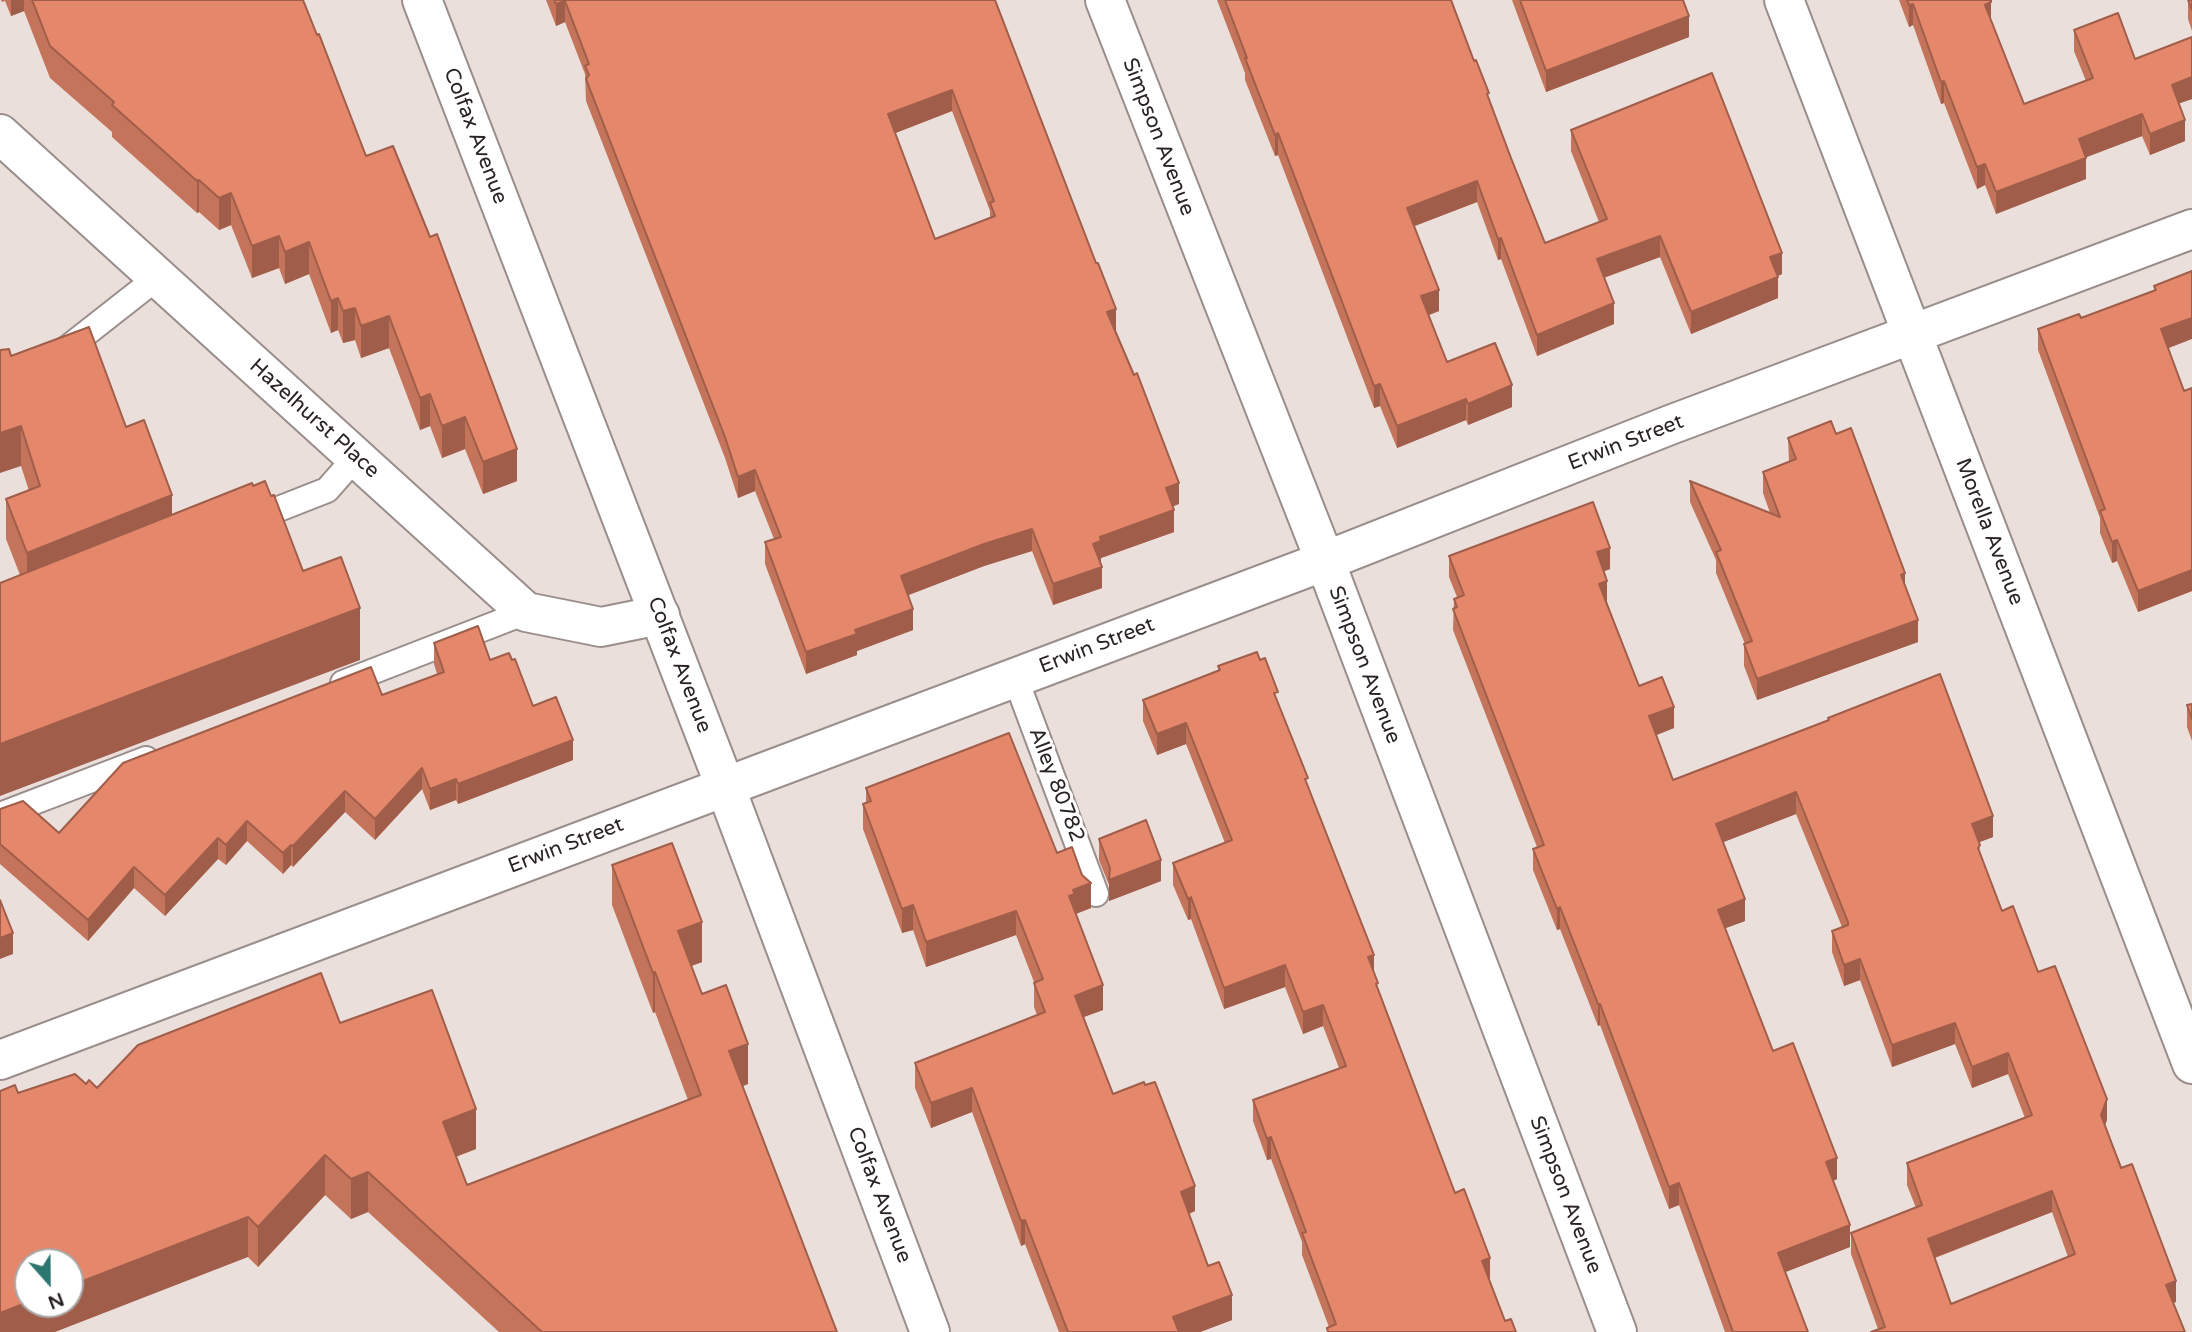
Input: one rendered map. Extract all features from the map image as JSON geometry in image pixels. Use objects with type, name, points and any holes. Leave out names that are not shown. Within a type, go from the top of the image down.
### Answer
[{"type":"street","name":"Colfax Avenue","points":[[422,0],[660,615],[930,1332]]},
{"type":"street","name":"Simpson Avenue","points":[[1105,0],[1325,561],[1617,1332]]},
{"type":"street","name":"Morella Avenue","points":[[1784,0],[2192,1064]]},
{"type":"street","name":"Hazelhurst Place","points":[[0,134],[526,612]]},
{"type":"street","name":"Erwin Street","points":[[0,1060],[1325,561],[1913,333],[2192,229]]},
{"type":"street","points":[[526,612],[601,626],[660,615]]},
{"type":"lane","points":[[46,359],[58,355],[158,277]]},
{"type":"lane","points":[[226,530],[327,490],[356,457]]},
{"type":"lane","points":[[323,691],[526,612]]},
{"type":"lane","name":"Alley 80782","points":[[1015,677],[1096,894]]},
{"type":"lane","points":[[0,815],[168,750]]},
{"type":"building","points":[[32,0],[303,0],[317,35],[319,34],[366,156],[393,146],[430,237],[437,234],[517,449],[483,462],[465,417],[442,426],[430,394],[420,398],[389,316],[361,326],[355,308],[343,311],[338,298],[331,301],[309,242],[285,252],[279,236],[252,246],[231,193],[219,198],[197,181],[50,46]]},
{"type":"building","points":[[554,0],[995,0],[1116,309],[1107,312],[1134,375],[1137,373],[1179,483],[1166,488],[1174,510],[1100,537],[1101,541],[1093,544],[1102,567],[1053,584],[1032,529],[901,576],[913,609],[855,630],[857,634],[806,652],[765,542],[781,537],[755,470],[738,477],[725,437],[586,79],[589,75],[585,66],[589,64],[565,1],[556,4]],"holes":[[[952,90],[994,201],[990,203],[995,216],[935,239],[888,114]]]},
{"type":"building","points":[[1225,0],[1451,0],[1545,243],[1607,219],[1571,130],[1712,73],[1782,253],[1770,257],[1778,277],[1691,312],[1660,236],[1597,259],[1614,303],[1537,335],[1477,181],[1407,208],[1439,290],[1421,296],[1447,362],[1495,343],[1512,385],[1468,404],[1466,399],[1397,426],[1380,384],[1374,386],[1278,133],[1275,135],[1245,58]]},
{"type":"building","points":[[1520,0],[1683,0],[1689,16],[1546,71]]},
{"type":"building","points":[[1907,0],[1991,0],[1985,5],[2024,104],[2093,78],[2074,30],[2118,13],[2135,59],[2192,37],[2192,77],[2172,85],[2185,120],[2150,134],[2142,114],[2079,139],[2086,158],[1996,192],[1985,164],[1977,167],[1944,81],[1941,82],[1913,4],[1909,5]]},
{"type":"building","points":[[2192,271],[2192,318],[2161,329],[2184,391],[2192,388],[2192,570],[2138,591],[2117,540],[2112,542],[2100,511],[2105,509],[2038,329],[2079,314],[2081,318],[2156,290],[2154,286]]},
{"type":"building","points":[[89,327],[126,427],[144,420],[172,495],[27,553],[6,499],[40,486],[21,426],[0,433],[0,350],[9,349],[11,356]]},
{"type":"building","points":[[1831,421],[1836,434],[1851,428],[1905,573],[1901,575],[1918,620],[1757,679],[1744,644],[1752,641],[1716,552],[1721,550],[1690,481],[1780,517],[1763,472],[1796,459],[1788,438]]},
{"type":"building","points":[[265,481],[271,496],[274,495],[303,571],[341,557],[360,608],[0,744],[0,583],[252,483],[253,486]]},
{"type":"building","points":[[1593,502],[1610,548],[1597,552],[1607,581],[1599,584],[1639,686],[1662,677],[1674,707],[1649,716],[1673,780],[1940,674],[1993,816],[1972,824],[1980,845],[1978,848],[2002,911],[2013,906],[2038,972],[2055,966],[2107,1099],[2101,1115],[2121,1168],[2132,1164],[2176,1281],[2166,1285],[2185,1332],[1871,1332],[1885,1327],[1851,1233],[1922,1205],[1907,1163],[2032,1115],[2008,1053],[1972,1067],[1955,1023],[1892,1045],[1860,959],[1844,965],[1832,931],[1848,925],[1848,922],[1796,792],[1716,824],[1745,899],[1718,910],[1773,1051],[1793,1043],[1837,1158],[1826,1162],[1850,1225],[1778,1253],[1808,1332],[1733,1332],[1679,1183],[1669,1187],[1600,1004],[1533,849],[1544,845],[1453,609],[1457,607],[1454,599],[1464,595],[1449,556]],"holes":[[[2052,1191],[2075,1254],[1951,1304],[1928,1239]]]},
{"type":"building","points":[[478,626],[490,660],[509,653],[512,660],[515,659],[533,706],[556,697],[573,740],[458,784],[456,779],[430,789],[422,768],[375,819],[345,791],[293,846],[283,853],[247,821],[226,845],[218,838],[165,895],[134,867],[88,920],[0,844],[0,809],[23,801],[59,833],[123,763],[371,667],[382,695],[444,672],[434,643]]},
{"type":"building","points":[[1257,652],[1260,660],[1265,658],[1278,692],[1274,693],[1308,778],[1305,779],[1374,955],[1368,957],[1378,983],[1376,984],[1455,1193],[1464,1189],[1490,1258],[1482,1261],[1505,1321],[1511,1319],[1516,1332],[1328,1332],[1327,1328],[1336,1324],[1302,1233],[1306,1232],[1271,1137],[1267,1139],[1253,1100],[1346,1066],[1323,1005],[1303,1012],[1285,965],[1224,988],[1191,897],[1188,899],[1173,863],[1232,840],[1186,723],[1157,734],[1143,700],[1220,670],[1218,666]]},
{"type":"building","points":[[2192,704],[2192,719],[2187,705]]},
{"type":"building","points":[[1009,733],[1057,853],[1072,847],[1082,875],[1091,883],[1073,890],[1075,894],[1069,896],[1103,985],[1075,996],[1113,1094],[1144,1082],[1145,1085],[1155,1082],[1195,1186],[1181,1192],[1208,1266],[1219,1262],[1232,1295],[1173,1317],[1179,1332],[1068,1332],[1025,1220],[1021,1221],[972,1088],[931,1103],[915,1063],[1045,1012],[1034,983],[1043,979],[1016,911],[926,942],[913,905],[902,909],[863,804],[871,801],[866,788]]},
{"type":"building","points":[[1146,820],[1161,860],[1109,880],[1110,868],[1099,839]]},
{"type":"building","points":[[672,843],[702,922],[678,931],[702,994],[726,985],[748,1044],[729,1051],[837,1332],[542,1332],[368,1172],[351,1179],[325,1155],[258,1227],[248,1217],[84,1281],[84,1248],[14,1248],[14,1308],[0,1313],[0,1091],[15,1085],[18,1093],[75,1074],[86,1084],[89,1080],[97,1088],[138,1045],[321,973],[340,1023],[432,990],[476,1109],[443,1122],[467,1185],[701,1095],[612,865]]},
{"type":"building","points":[[0,900],[13,933],[0,938]]}]
